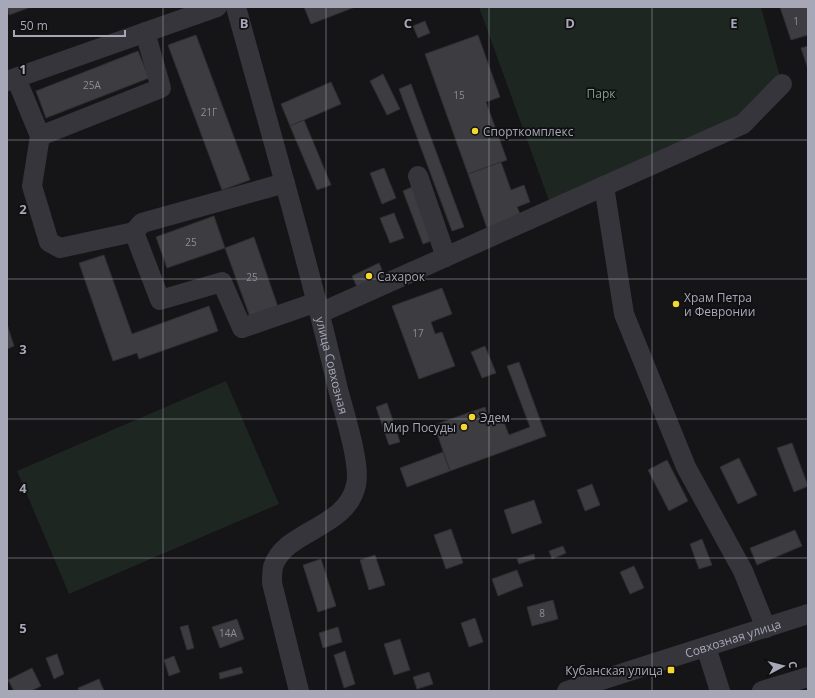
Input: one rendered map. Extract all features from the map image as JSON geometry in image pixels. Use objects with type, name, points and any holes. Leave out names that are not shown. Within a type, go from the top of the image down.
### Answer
[{"type":"street","points":[[217,7],[12,80],[40,136],[32,186],[49,242],[60,248],[134,232],[142,223],[285,183]]},
{"type":"street","name":"улица Совхозная","points":[[236,7],[319,307],[358,472],[352,499],[332,519],[290,545],[283,551],[273,566],[272,583],[299,691]]},
{"type":"street","points":[[40,136],[161,88],[145,32]]},
{"type":"street","points":[[134,232],[160,300],[222,282],[242,328],[319,307],[446,257],[743,124],[782,84]]},
{"type":"street","points":[[418,176],[446,257]]},
{"type":"street","points":[[604,186],[624,314],[686,467],[743,571],[766,628]]},
{"type":"street","name":"Совхозная улица","points":[[570,691],[808,614]]},
{"type":"street","points":[[706,647],[720,691]]},
{"type":"street","points":[[762,691],[808,677]]},
{"type":"green space","name":"Парк","points":[[479,7],[761,7],[782,84],[743,124],[552,209]]},
{"type":"green space","points":[[226,381],[279,504],[69,594],[17,471]]},
{"type":"building","points":[[7,7],[31,7],[9,15]]},
{"type":"building","points":[[304,7],[355,7],[311,24]]},
{"type":"building","points":[[780,7],[808,7],[808,35],[791,40]]},
{"type":"building","points":[[425,21],[430,33],[418,38],[413,26]]},
{"type":"building","points":[[196,35],[250,180],[222,190],[168,45]]},
{"type":"building","name":"Спорткомплекс","points":[[478,35],[500,97],[486,102],[507,160],[468,174],[425,54]]},
{"type":"building","points":[[808,46],[808,69],[801,48]]},
{"type":"building","points":[[138,51],[149,78],[46,118],[36,91]]},
{"type":"building","points":[[383,74],[400,109],[387,115],[370,81]]},
{"type":"building","points":[[331,82],[341,104],[290,126],[281,104]]},
{"type":"building","points":[[411,84],[464,227],[452,231],[399,89]]},
{"type":"building","points":[[304,120],[331,185],[317,190],[290,126]]},
{"type":"building","points":[[501,162],[511,190],[524,185],[530,202],[517,207],[521,216],[487,228],[468,174]]},
{"type":"building","points":[[384,168],[396,198],[382,204],[370,173]]},
{"type":"building","points":[[416,185],[437,239],[423,244],[403,191]]},
{"type":"building","points":[[394,213],[404,238],[390,243],[380,218]]},
{"type":"building","points":[[214,216],[225,248],[167,268],[156,237]]},
{"type":"building","points":[[254,237],[278,307],[250,317],[225,248]]},
{"type":"building","points":[[104,255],[132,334],[209,306],[218,331],[139,359],[137,353],[113,361],[79,263]]},
{"type":"building","name":"Сахарок","points":[[379,263],[385,277],[358,289],[352,276]]},
{"type":"building","points":[[442,288],[452,314],[431,322],[435,334],[442,332],[455,366],[419,379],[392,306]]},
{"type":"building","points":[[7,324],[14,346],[7,349]]},
{"type":"building","points":[[485,346],[496,373],[482,378],[471,352]]},
{"type":"building","name":"Эдем","points":[[519,362],[546,436],[450,471],[434,425],[485,407],[489,420],[501,415],[509,435],[530,427],[507,366]]},
{"type":"building","points":[[387,403],[400,442],[389,445],[376,407]]},
{"type":"building","points":[[792,443],[808,486],[794,492],[777,448]]},
{"type":"building","points":[[443,452],[450,471],[407,487],[400,468]]},
{"type":"building","points":[[739,458],[757,495],[738,504],[720,467]]},
{"type":"building","points":[[667,460],[688,501],[669,511],[648,470]]},
{"type":"building","points":[[592,484],[600,505],[585,511],[577,490]]},
{"type":"building","points":[[534,500],[542,523],[512,534],[504,510]]},
{"type":"building","points":[[451,529],[463,563],[446,569],[434,535]]},
{"type":"building","points":[[795,530],[802,546],[757,565],[750,548]]},
{"type":"building","points":[[702,539],[712,565],[699,569],[690,544]]},
{"type":"building","points":[[563,546],[566,553],[552,559],[549,551]]},
{"type":"building","points":[[534,554],[535,559],[519,564],[517,559]]},
{"type":"building","points":[[375,555],[385,585],[369,590],[360,560]]},
{"type":"building","points":[[321,559],[336,606],[318,612],[303,565]]},
{"type":"building","points":[[634,566],[644,588],[630,594],[620,572]]},
{"type":"building","points":[[517,570],[523,586],[498,596],[492,579]]},
{"type":"building","points":[[553,600],[558,619],[532,626],[527,607]]},
{"type":"building","points":[[475,618],[483,642],[469,647],[461,623]]},
{"type":"building","points":[[237,619],[244,639],[220,648],[212,627]]},
{"type":"building","points":[[188,625],[194,648],[187,650],[180,627]]},
{"type":"building","points":[[338,627],[342,642],[323,648],[319,633]]},
{"type":"building","points":[[400,639],[410,670],[394,675],[384,644]]},
{"type":"building","points":[[345,651],[355,684],[344,688],[334,655]]},
{"type":"building","points":[[57,654],[64,674],[54,679],[46,658]]},
{"type":"building","points":[[174,656],[180,672],[169,676],[164,660]]},
{"type":"building","points":[[241,667],[243,673],[220,679],[219,673]]},
{"type":"building","points":[[32,668],[41,686],[31,691],[14,691],[8,680]]},
{"type":"building","points":[[429,672],[433,684],[417,689],[413,677]]},
{"type":"building","points":[[99,679],[104,691],[79,691],[78,688]]},
{"type":"place","name":"Спорткомплекс","points":[[475,131]]},
{"type":"place","name":"Сахарок","points":[[369,276]]},
{"type":"place","name":"Храм Петра и Февронии","points":[[676,304]]},
{"type":"place","name":"Эдем","points":[[472,417]]},
{"type":"place","name":"Мир Посуды","points":[[464,427]]},
{"type":"place","name":"Кубанская улица","points":[[671,670]]}]
